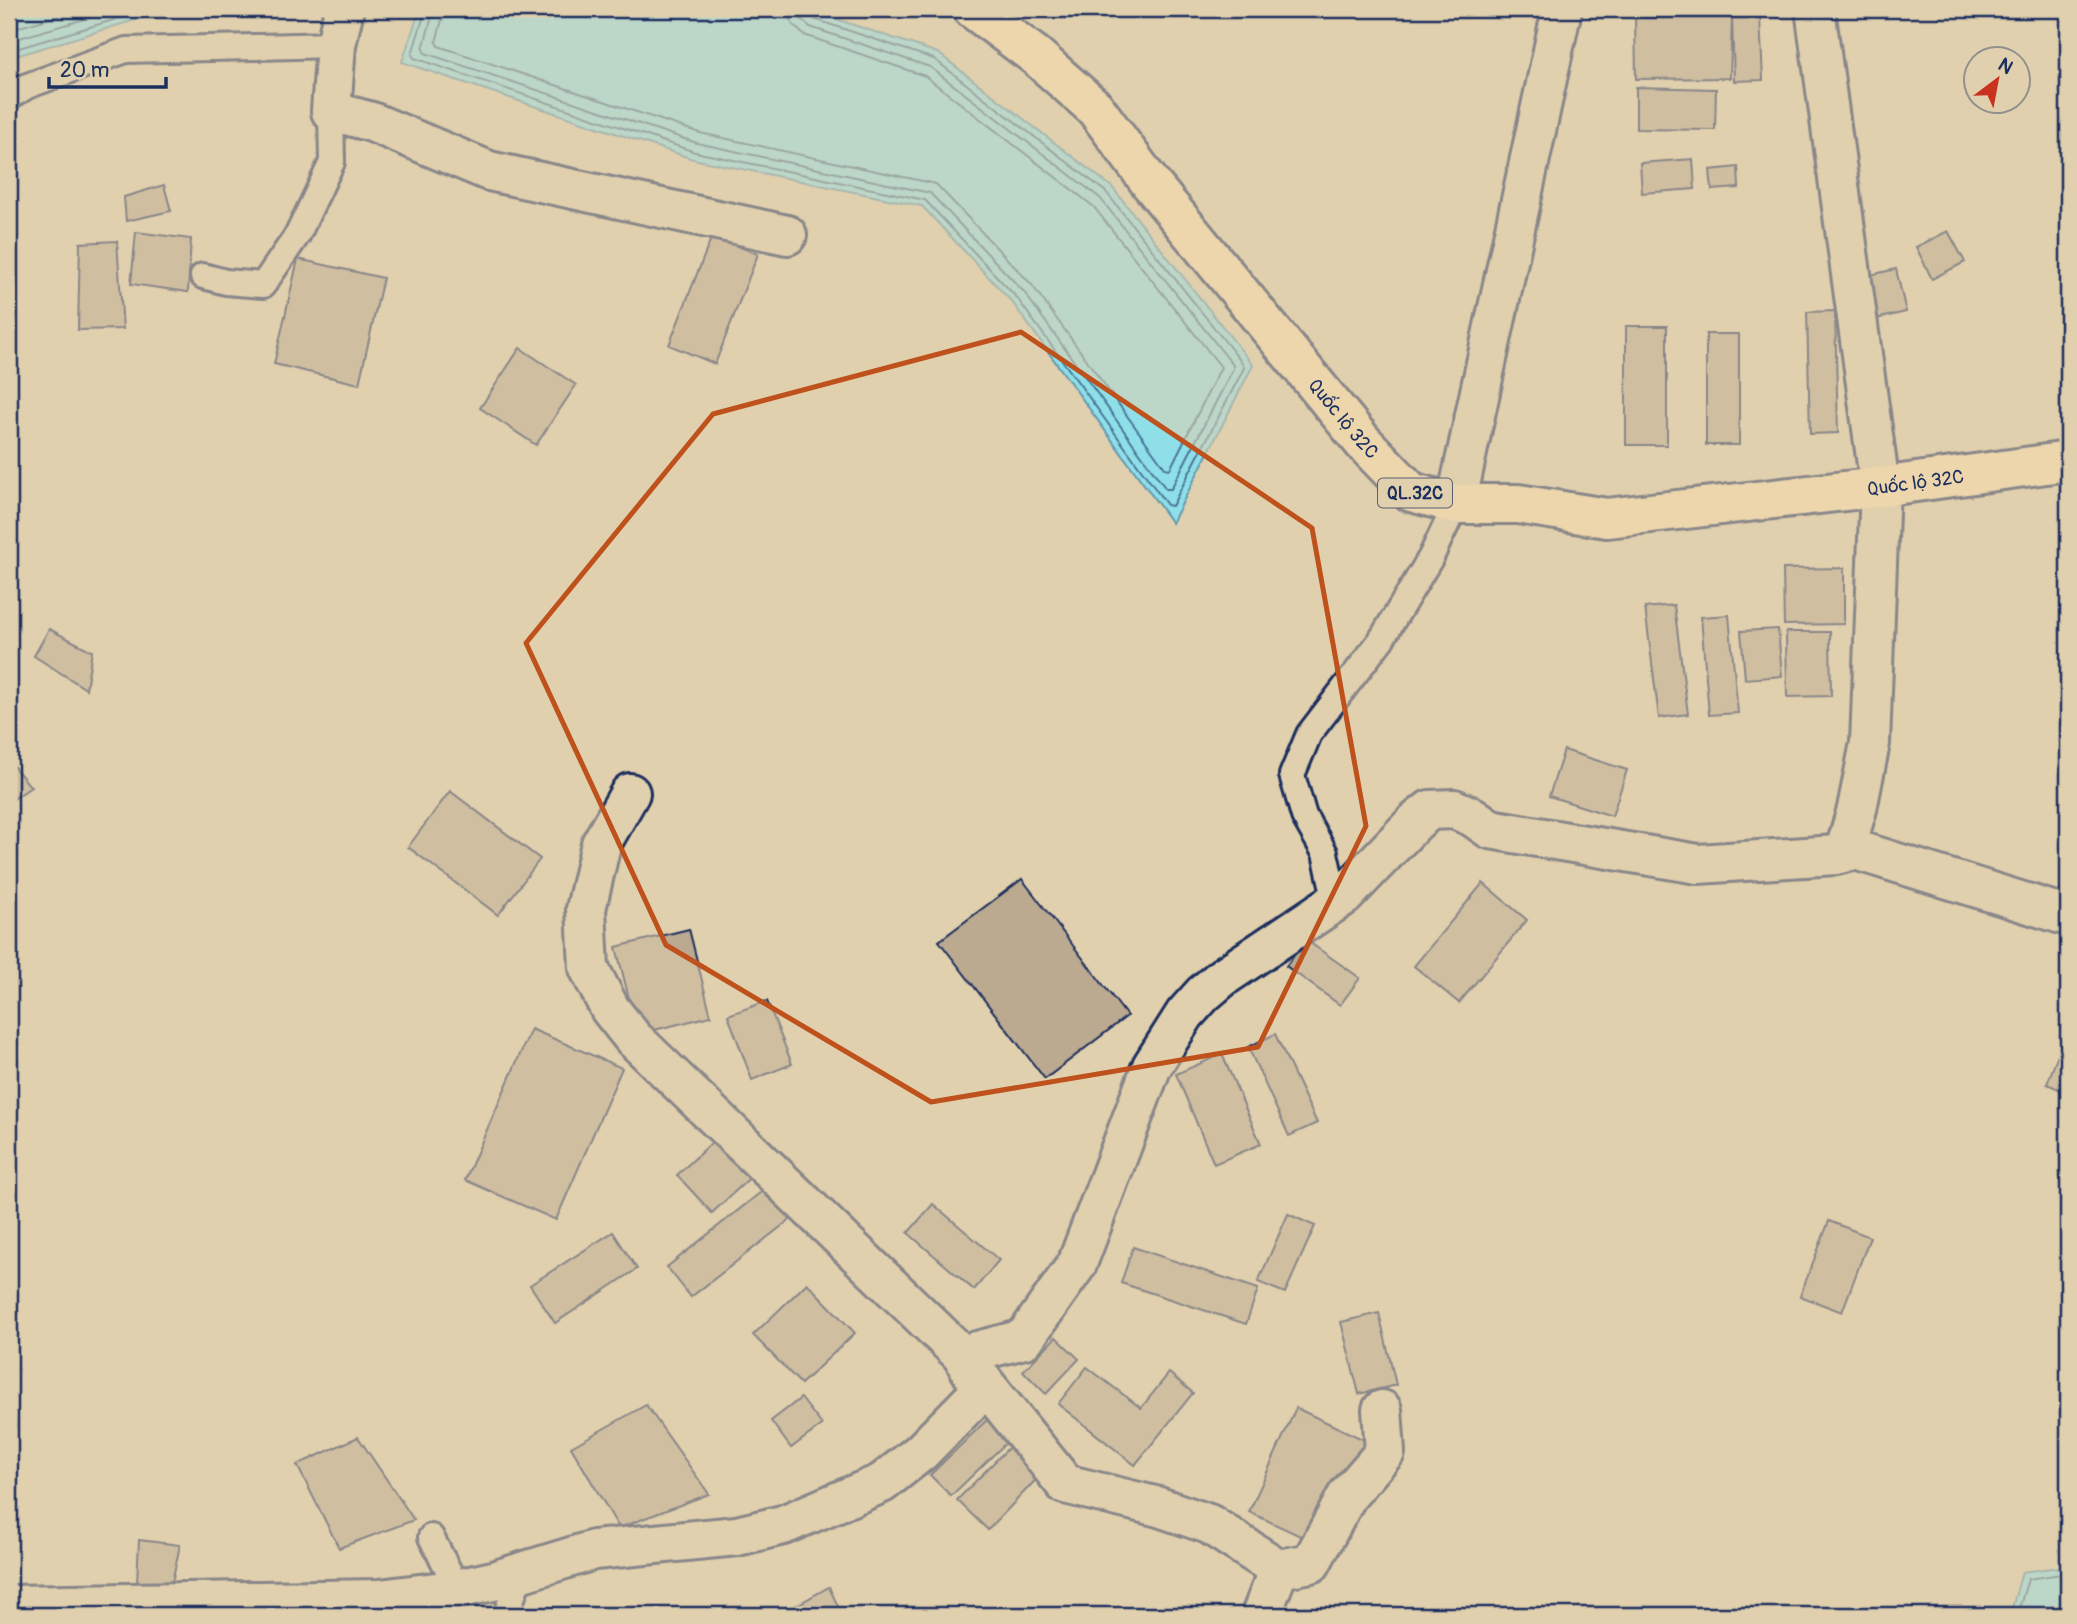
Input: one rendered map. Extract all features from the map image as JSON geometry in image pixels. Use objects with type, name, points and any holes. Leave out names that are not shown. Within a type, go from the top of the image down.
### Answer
[{"type":"main road","name":"Quốc lộ 32C","points":[[973,9],[1036,56],[1095,108],[1151,184],[1354,431],[1410,492],[1456,504],[1518,504],[1607,518],[1880,487],[2068,461]]},
{"type":"street","points":[[1456,504],[1562,9]]},
{"type":"street","points":[[1815,9],[1880,487],[1870,743],[1857,809],[1846,847]]},
{"type":"street","points":[[340,27],[331,111],[372,122],[489,171],[787,236]]},
{"type":"street","points":[[630,793],[601,844],[586,909],[589,968],[610,1009],[634,1038],[962,1355],[1065,1484],[1159,1507],[1209,1524],[1279,1569],[1311,1563],[1347,1496],[1385,1452],[1382,1410]]},
{"type":"street","points":[[962,1355],[1024,1339],[1077,1264],[1152,1066],[1185,1014],[1203,993],[1336,903],[1430,810],[1454,809],[1473,817],[1490,829],[1698,864],[1836,855],[1854,850],[1846,847]]},
{"type":"street","points":[[1846,847],[2068,916]]},
{"type":"street","points":[[9,1605],[379,1599],[458,1588],[594,1550],[737,1536],[783,1525],[882,1483],[921,1452],[982,1390],[962,1355]]},
{"type":"street","points":[[1261,1615],[1279,1569]]},
{"type":"lane","points":[[9,97],[27,86],[126,50],[340,27]]},
{"type":"lane","points":[[203,276],[226,282],[263,285],[298,234],[332,162],[331,111]]},
{"type":"lane","points":[[1336,903],[1325,853],[1304,816],[1292,775],[1310,734],[1388,628],[1431,557],[1456,504]]},
{"type":"lane","points":[[431,1537],[458,1588]]},
{"type":"lane","points":[[506,1615],[521,1572]]},
{"type":"lane","points":[[180,1615],[218,1602]]},
{"type":"highlighted area","points":[[1021,332],[1312,528],[1366,826],[1258,1047],[931,1102],[666,945],[526,643],[713,414]]},
{"type":"water","points":[[9,9],[172,9],[9,58]]},
{"type":"water","points":[[420,9],[806,9],[938,53],[1112,187],[1253,365],[1172,523],[1012,302],[922,206],[693,159],[402,62]]},
{"type":"water","points":[[2068,1566],[2068,1615],[2010,1615],[2022,1572]]},
{"type":"building","points":[[1635,17],[1732,18],[1730,78],[1636,79]]},
{"type":"building","points":[[1760,17],[1763,80],[1734,81],[1732,18]]},
{"type":"building","points":[[1636,87],[1716,89],[1715,130],[1636,129]]},
{"type":"building","points":[[1693,159],[1695,189],[1642,193],[1640,163]]},
{"type":"building","points":[[1738,167],[1739,188],[1712,190],[1710,170]]},
{"type":"building","points":[[164,185],[171,211],[126,221],[124,197]]},
{"type":"building","points":[[1948,231],[1965,262],[1932,279],[1916,247]]},
{"type":"building","points":[[136,232],[191,239],[188,292],[131,284]]},
{"type":"building","points":[[712,236],[758,254],[715,364],[669,345]]},
{"type":"building","points":[[117,241],[123,329],[78,330],[80,243]]},
{"type":"building","points":[[298,259],[383,278],[359,384],[274,364]]},
{"type":"building","points":[[1896,269],[1906,312],[1867,321],[1857,278]]},
{"type":"building","points":[[1835,311],[1838,433],[1810,434],[1807,312]]},
{"type":"building","points":[[1626,326],[1667,326],[1667,445],[1626,445]]},
{"type":"building","points":[[1706,334],[1739,334],[1739,445],[1706,445]]},
{"type":"building","points":[[520,348],[576,385],[536,445],[480,408]]},
{"type":"building","points":[[1844,568],[1844,624],[1784,625],[1783,569]]},
{"type":"building","points":[[1674,605],[1688,714],[1659,718],[1645,608]]},
{"type":"building","points":[[1729,615],[1738,713],[1709,715],[1701,617]]},
{"type":"building","points":[[49,629],[92,651],[86,689],[34,656]]},
{"type":"building","points":[[1778,629],[1782,676],[1745,679],[1741,631]]},
{"type":"building","points":[[1786,632],[1830,632],[1831,696],[1787,697]]},
{"type":"building","points":[[1564,750],[1627,770],[1612,816],[1549,796]]},
{"type":"building","points":[[9,761],[31,787],[9,802]]},
{"type":"building","points":[[450,791],[540,859],[498,915],[408,847]]},
{"type":"building","points":[[1022,879],[1127,1016],[1045,1079],[939,941]]},
{"type":"building","points":[[1483,883],[1527,920],[1459,1003],[1414,966]]},
{"type":"building","points":[[689,929],[711,1016],[638,1034],[616,947]]},
{"type":"building","points":[[1306,940],[1360,978],[1340,1005],[1286,966]]},
{"type":"building","points":[[767,1001],[792,1064],[752,1080],[728,1015]]},
{"type":"building","points":[[2068,1028],[2068,1093],[2047,1084]]},
{"type":"building","points":[[531,1029],[622,1068],[556,1220],[465,1180]]},
{"type":"building","points":[[1275,1034],[1317,1123],[1289,1136],[1248,1047]]},
{"type":"building","points":[[1222,1054],[1261,1144],[1214,1164],[1176,1074]]},
{"type":"building","points":[[723,1132],[758,1170],[712,1213],[677,1175]]},
{"type":"building","points":[[780,1177],[805,1208],[691,1297],[667,1267]]},
{"type":"building","points":[[933,1204],[999,1260],[974,1290],[908,1233]]},
{"type":"building","points":[[1288,1214],[1315,1226],[1285,1293],[1258,1282]]},
{"type":"building","points":[[1829,1221],[1870,1237],[1842,1312],[1800,1296]]},
{"type":"building","points":[[613,1232],[637,1269],[555,1323],[530,1285]]},
{"type":"building","points":[[1133,1247],[1258,1289],[1246,1324],[1121,1283]]},
{"type":"building","points":[[807,1283],[855,1333],[801,1384],[753,1335]]},
{"type":"building","points":[[1379,1313],[1396,1385],[1359,1394],[1341,1322]]},
{"type":"building","points":[[1056,1337],[1079,1359],[1046,1394],[1023,1371]]},
{"type":"building","points":[[1087,1367],[1141,1408],[1169,1373],[1193,1393],[1135,1465],[1058,1404]]},
{"type":"building","points":[[801,1398],[822,1425],[791,1448],[771,1421]]},
{"type":"building","points":[[646,1405],[709,1494],[619,1528],[571,1447]]},
{"type":"building","points":[[1296,1408],[1371,1443],[1324,1547],[1249,1512]]},
{"type":"building","points":[[994,1413],[1014,1435],[951,1496],[930,1475]]},
{"type":"building","points":[[358,1437],[414,1520],[339,1548],[297,1465]]},
{"type":"building","points":[[1017,1439],[1047,1468],[988,1530],[957,1500]]},
{"type":"building","points":[[139,1540],[180,1545],[171,1587],[137,1583]]},
{"type":"building","points":[[829,1587],[842,1615],[793,1615],[790,1609]]}]
